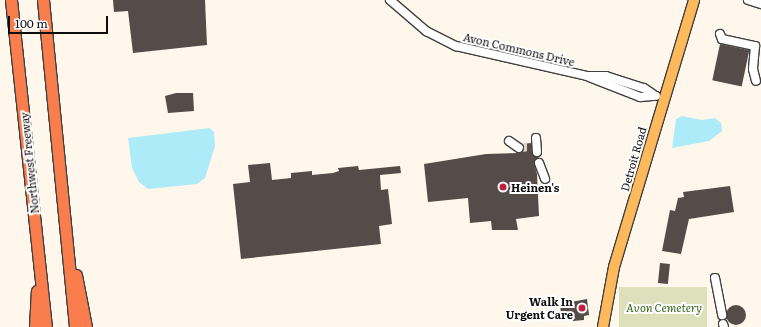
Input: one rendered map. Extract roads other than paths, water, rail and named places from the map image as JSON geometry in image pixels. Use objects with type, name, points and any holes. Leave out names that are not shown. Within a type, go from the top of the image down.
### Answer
[{"type":"highway","name":"Northwest Freeway","points":[[12,0],[46,327]]},
{"type":"highway","points":[[43,0],[75,327]]},
{"type":"highway","points":[[62,202],[86,327]]},
{"type":"highway","points":[[35,327],[39,260]]},
{"type":"main road","name":"Detroit Road","points":[[603,327],[614,267],[694,0]]},
{"type":"street","name":"Avon Commons Drive","points":[[390,0],[426,32],[456,46],[587,76],[606,76],[644,88],[654,95],[664,98]]},
{"type":"street","points":[[748,0],[761,4]]},
{"type":"street","points":[[720,34],[722,39],[755,46],[753,69],[756,81]]},
{"type":"street","points":[[508,141],[520,148]]},
{"type":"street","points":[[539,163],[545,179]]},
{"type":"street","points":[[715,278],[723,322]]},
{"type":"water","points":[[682,116],[702,120],[715,118],[721,123],[722,131],[709,141],[672,148],[676,119]]},
{"type":"water","points":[[210,128],[214,132],[215,146],[205,178],[197,184],[148,189],[139,182],[132,168],[128,138]]},
{"type":"tunnel","points":[[519,148],[531,147]]},
{"type":"place","name":"Heinen's","points":[[503,187]]},
{"type":"place","name":"Walk In Urgent Care","points":[[582,308]]},
{"type":"park label","name":"Avon Cemetery","points":[[664,307]]}]
